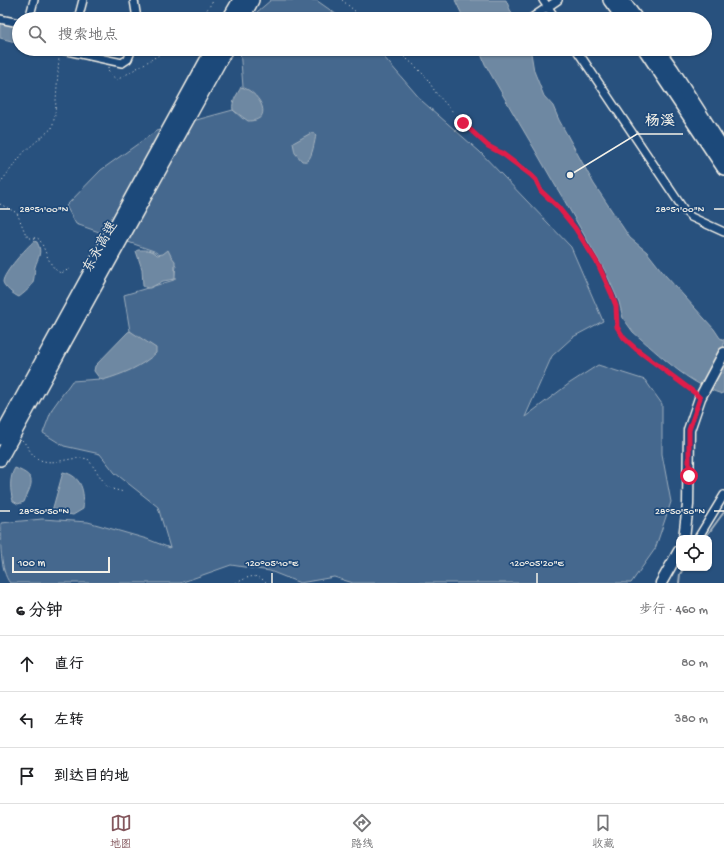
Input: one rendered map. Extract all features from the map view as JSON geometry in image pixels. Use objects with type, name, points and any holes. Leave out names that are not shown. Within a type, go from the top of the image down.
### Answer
[{"type":"highway","points":[[233,12],[240,0]]},
{"type":"highway","points":[[246,12],[252,0]]},
{"type":"highway","points":[[610,0],[619,12]]},
{"type":"highway","points":[[622,0],[631,12]]},
{"type":"highway","name":"东永高速","points":[[0,459],[206,74],[211,56]]},
{"type":"highway","name":"东永高速","points":[[0,438],[206,74],[220,56]]},
{"type":"highway","points":[[650,56],[724,168]]},
{"type":"highway","points":[[662,56],[724,151]]},
{"type":"street","points":[[31,12],[34,0]]},
{"type":"street","points":[[80,12],[83,0]]},
{"type":"street","points":[[134,0],[136,12]]},
{"type":"street","points":[[543,0],[551,12]]},
{"type":"street","points":[[540,12],[558,0]]},
{"type":"street","points":[[0,19],[12,22]]},
{"type":"street","points":[[89,56],[122,64],[129,56]]},
{"type":"street","points":[[581,56],[684,210],[691,217],[724,232]]},
{"type":"street","points":[[684,535],[688,505],[689,430],[701,395],[724,352]]},
{"type":"street","points":[[700,535],[724,495]]},
{"type":"street","points":[[661,583],[676,556]]},
{"type":"path","points":[[205,12],[214,0]]},
{"type":"path","points":[[342,0],[356,12]]},
{"type":"path","points":[[0,183],[24,152],[52,128],[55,115],[59,56]]},
{"type":"path","points":[[108,61],[109,73],[117,80],[157,56]]},
{"type":"path","points":[[403,56],[426,77],[436,93],[463,123],[488,146],[503,154],[536,180],[541,191],[558,207],[575,228],[598,264],[612,295],[616,306],[617,327],[624,338],[636,349],[695,393],[701,395]]},
{"type":"path","points":[[0,204],[17,213],[26,235],[30,238],[37,238],[40,241],[49,261],[56,270],[61,273],[70,269]]},
{"type":"path","points":[[20,438],[38,459],[54,462],[62,462],[78,458],[88,459],[108,488],[124,492]]},
{"type":"path","points":[[236,583],[256,576],[267,583]]},
{"type":"shaded area","points":[[271,0],[316,0],[333,12],[257,12]]},
{"type":"shaded area","points":[[455,0],[506,0],[511,12],[461,12]]},
{"type":"shaded area","points":[[0,23],[12,26],[12,41],[0,38]]},
{"type":"shaded area","points":[[241,56],[383,56],[422,101],[480,152],[571,247],[603,321],[573,337],[552,356],[525,417],[570,383],[598,365],[645,380],[662,404],[662,454],[671,502],[655,549],[631,583],[353,583],[334,577],[300,583],[270,571],[231,565],[180,583],[10,583],[2,563],[1,523],[42,519],[88,522],[147,539],[170,548],[158,507],[115,473],[100,454],[64,446],[43,433],[52,409],[72,381],[100,379],[156,353],[130,331],[124,295],[174,280],[176,266],[154,251],[76,224],[66,206],[101,170],[156,131],[233,110],[243,119],[262,112],[243,87]]},
{"type":"shaded area","points":[[482,56],[532,56],[534,71],[544,96],[553,106],[559,120],[594,184],[630,238],[647,252],[665,275],[714,329],[720,338],[724,340],[724,390],[722,394],[697,383],[674,368],[633,332],[623,318],[619,302],[605,271],[485,64]]},
{"type":"shaded area","points":[[241,87],[254,94],[262,106],[263,111],[261,116],[256,120],[248,121],[233,110],[234,101]]},
{"type":"shaded area","points":[[311,133],[316,135],[312,152],[308,160],[302,161],[295,153],[293,143]]},
{"type":"shaded area","points":[[34,241],[37,242],[40,252],[35,267],[33,281],[30,287],[19,297],[5,286],[3,282],[4,278],[16,260]]},
{"type":"shaded area","points":[[168,250],[175,261],[175,279],[163,281],[150,288],[143,286],[142,269],[136,251],[151,251],[157,255],[163,254]]},
{"type":"shaded area","points":[[130,331],[156,348],[156,353],[131,370],[103,380],[100,379],[94,371],[95,366]]},
{"type":"shaded area","points":[[15,468],[27,474],[31,481],[31,485],[24,502],[18,504],[13,501],[11,493],[11,480]]},
{"type":"shaded area","points":[[63,472],[74,477],[78,481],[83,491],[83,509],[73,515],[52,511]]},
{"type":"waterway","points":[[707,535],[724,512]]},
{"type":"waterway","points":[[679,583],[680,574],[682,571]]},
{"type":"place","name":"杨溪","points":[[570,175]]},
{"type":"route","points":[[463,123],[488,146],[503,154],[531,175],[536,180],[541,191],[558,207],[575,228],[598,264],[612,295],[618,318],[617,327],[624,338],[700,398],[689,430],[689,476]]}]
